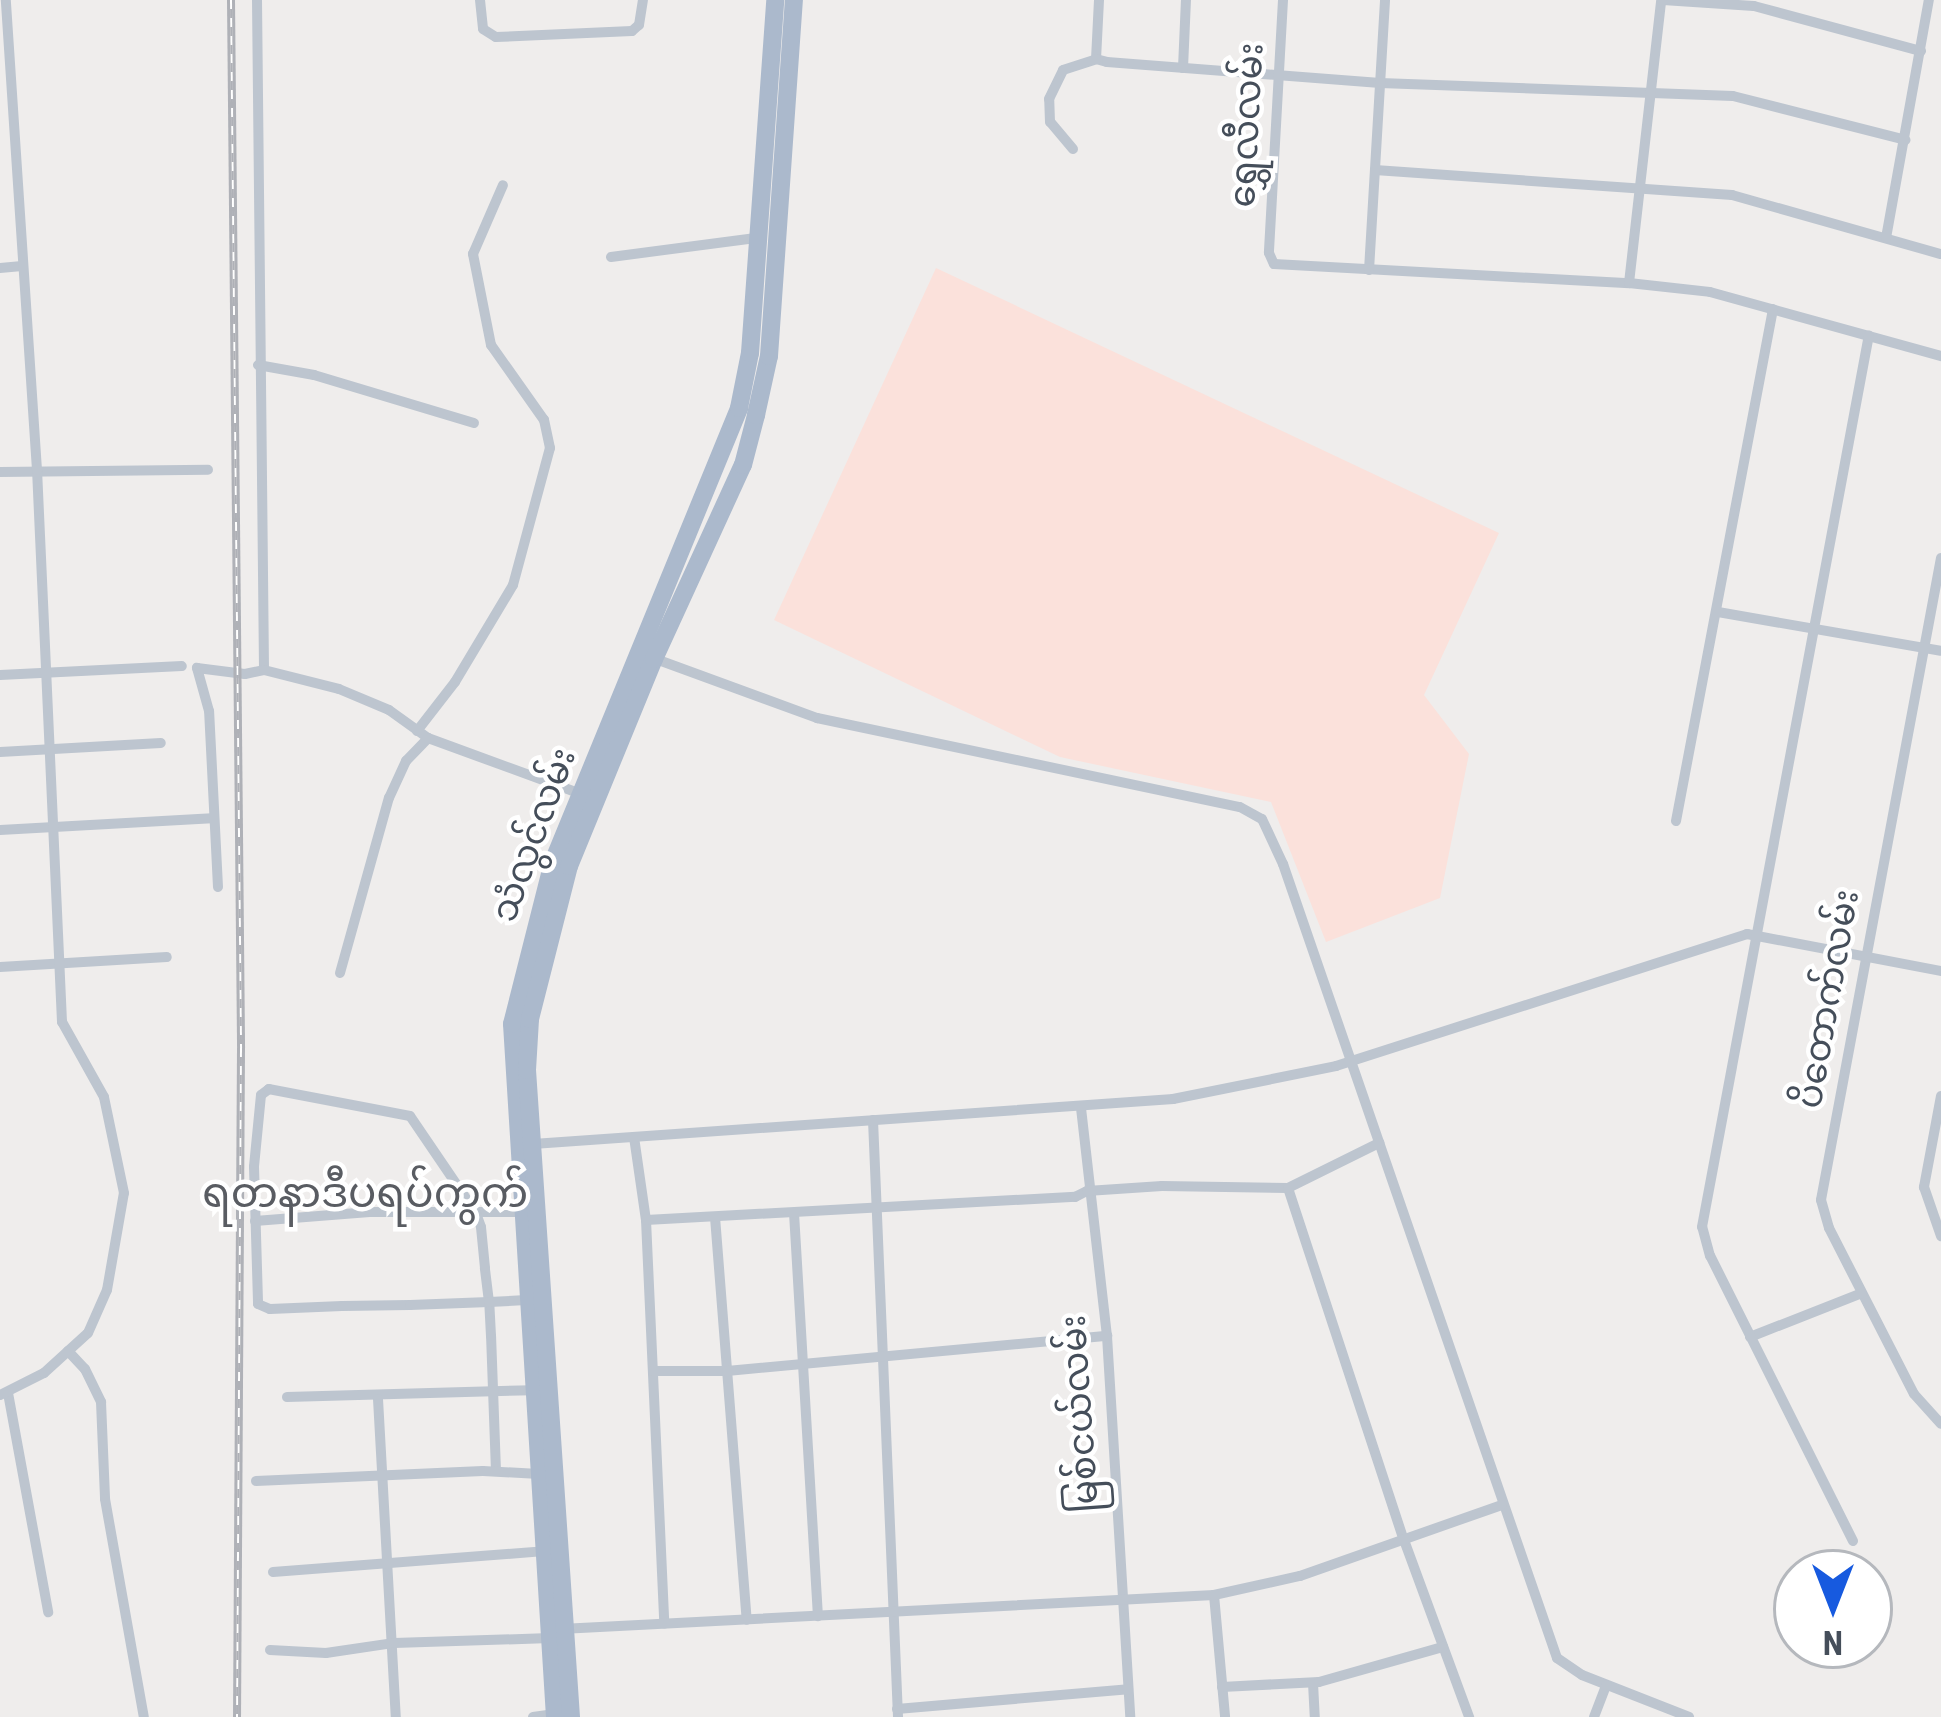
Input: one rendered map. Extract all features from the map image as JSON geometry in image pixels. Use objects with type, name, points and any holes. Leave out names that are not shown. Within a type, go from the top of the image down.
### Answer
[{"type":"main road","name":"သံလွင်လမ်း","points":[[554,1631],[531,1390],[511,1039],[581,794],[743,465],[762,392],[772,322],[782,27],[776,0]]},
{"type":"main road","points":[[782,27],[794,0]]},
{"type":"main road","name":"သံလွင်လမ်း","points":[[560,1716],[527,1046],[542,929],[740,408],[782,27]]},
{"type":"street","points":[[6,0],[6,85],[37,470],[62,1022],[71,1047],[104,1097],[124,1193],[107,1290],[88,1333],[4,1394],[48,1612]]},
{"type":"street","points":[[257,0],[258,365],[266,567],[263,670]]},
{"type":"street","points":[[480,0],[483,28],[496,37],[632,31],[639,26],[644,0]]},
{"type":"street","points":[[1096,59],[1097,0]]},
{"type":"street","points":[[1183,68],[1186,0]]},
{"type":"street","name":"ရွှေလီလမ်း","points":[[1283,0],[1270,254],[1280,266],[1369,270]]},
{"type":"street","points":[[1385,0],[1369,270],[1629,283],[1710,292],[1941,356]]},
{"type":"street","points":[[1629,283],[1662,0],[1754,6],[1921,51]]},
{"type":"street","points":[[1886,238],[1929,0]]},
{"type":"street","points":[[1073,149],[1050,122],[1049,99],[1063,70],[1096,59],[1380,83],[1733,96],[1905,140]]},
{"type":"street","points":[[1375,170],[1732,195],[1941,254]]},
{"type":"street","points":[[340,973],[389,798],[406,761],[513,585],[550,448],[544,420],[491,345],[473,254],[503,185]]},
{"type":"street","points":[[611,257],[757,238]]},
{"type":"street","points":[[0,268],[22,266]]},
{"type":"street","points":[[1676,821],[1773,309]]},
{"type":"street","points":[[1853,1540],[1750,1337],[1702,1227],[1869,335]]},
{"type":"street","points":[[258,365],[314,375],[474,423]]},
{"type":"street","points":[[0,472],[208,470]]},
{"type":"street","name":"ပိတောက်လမ်း","points":[[1941,558],[1821,1201],[1828,1228],[1914,1394],[1941,1424]]},
{"type":"street","points":[[1718,612],[1941,651]]},
{"type":"street","points":[[647,655],[817,718],[1240,807],[1262,818],[1283,864],[1557,1658],[1606,1685],[1689,1717]]},
{"type":"street","points":[[0,674],[182,666]]},
{"type":"street","points":[[218,886],[209,711],[197,668],[244,674],[263,670],[339,689],[389,710],[423,734],[581,794]]},
{"type":"street","points":[[0,752],[161,743]]},
{"type":"street","points":[[0,830],[212,818]]},
{"type":"street","points":[[532,1144],[1173,1099],[1351,1061],[1747,934],[1941,970]]},
{"type":"street","points":[[0,967],[62,967],[167,957]]},
{"type":"street","points":[[496,1471],[489,1302],[476,1213],[410,1116],[269,1089],[261,1095],[255,1221],[258,1304],[270,1309],[489,1302],[526,1300]]},
{"type":"street","points":[[1941,1096],[1924,1187],[1941,1236]]},
{"type":"street","name":"မြစ်ငယ်လမ်း","points":[[1081,1108],[1107,1336],[1130,1717]]},
{"type":"street","points":[[873,1120],[897,1713],[1128,1689]]},
{"type":"street","points":[[634,1137],[646,1220],[664,1624]]},
{"type":"street","points":[[646,1220],[1075,1197],[1087,1191],[1288,1188],[1379,1143]]},
{"type":"street","points":[[1288,1188],[1404,1540],[1469,1717]]},
{"type":"street","points":[[255,1221],[370,1212],[521,1212]]},
{"type":"street","points":[[794,1213],[818,1616]]},
{"type":"street","points":[[715,1217],[747,1620]]},
{"type":"street","points":[[1750,1337],[1862,1293]]},
{"type":"street","points":[[652,1371],[728,1371],[1107,1336]]},
{"type":"street","points":[[68,1351],[101,1402],[105,1498],[144,1717]]},
{"type":"street","points":[[286,1397],[379,1399],[531,1390]]},
{"type":"street","points":[[379,1399],[396,1717]]},
{"type":"street","points":[[256,1481],[496,1471],[539,1474]]},
{"type":"street","points":[[270,1650],[326,1653],[554,1631],[1214,1595],[1300,1576],[1502,1505]]},
{"type":"street","points":[[273,1572],[544,1550]]},
{"type":"street","points":[[1214,1595],[1225,1717]]},
{"type":"street","points":[[1222,1687],[1313,1683],[1443,1647]]},
{"type":"street","points":[[1313,1683],[1315,1717]]},
{"type":"street","points":[[1594,1717],[1606,1685]]},
{"type":"street","points":[[533,1717],[560,1716]]},
{"type":"shaded area","points":[[936,268],[1499,533],[1424,695],[1469,754],[1440,898],[1326,942],[1271,802],[1060,757],[774,620]]},
{"type":"railway","points":[[231,0],[241,1048],[237,1717]]},
{"type":"district","name":"ရတနာဒီပရပ်ကွက်","points":[[365,1193]]}]
